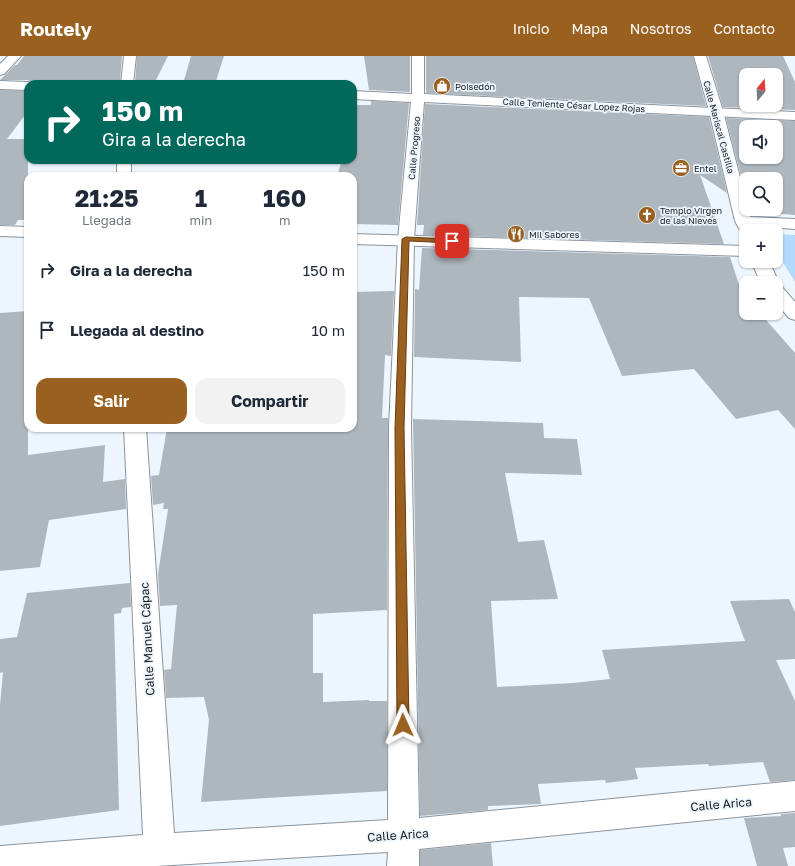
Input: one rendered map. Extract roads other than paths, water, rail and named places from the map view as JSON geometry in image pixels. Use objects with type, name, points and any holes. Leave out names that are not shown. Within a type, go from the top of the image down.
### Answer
[{"type":"street","points":[[0,71],[15,56]]},
{"type":"street","points":[[127,80],[130,56]]},
{"type":"street","name":"Calle Progreso","points":[[403,866],[404,835],[400,428],[406,239],[418,98],[418,56]]},
{"type":"street","name":"Calle Mariscal Castilla","points":[[700,56],[744,224]]},
{"type":"street","points":[[0,85],[24,86]]},
{"type":"street","name":"Calle Teniente César Lopez Rojas","points":[[357,95],[795,116]]},
{"type":"street","points":[[783,224],[795,224]]},
{"type":"street","points":[[0,231],[24,232]]},
{"type":"street","points":[[357,239],[406,239],[739,251]]},
{"type":"street","points":[[783,299],[795,314]]},
{"type":"street","name":"Calle Manuel Cápac","points":[[135,432],[159,850]]},
{"type":"street","name":"Calle Arica","points":[[0,862],[159,850],[404,835],[795,796]]},
{"type":"place","name":"Poisedón","points":[[442,86]]},
{"type":"place","name":"Entel","points":[[681,168]]},
{"type":"place","name":"Templo Virgen de las Nieves","points":[[647,215]]},
{"type":"place","name":"Mil Sabores","points":[[516,234]]}]
